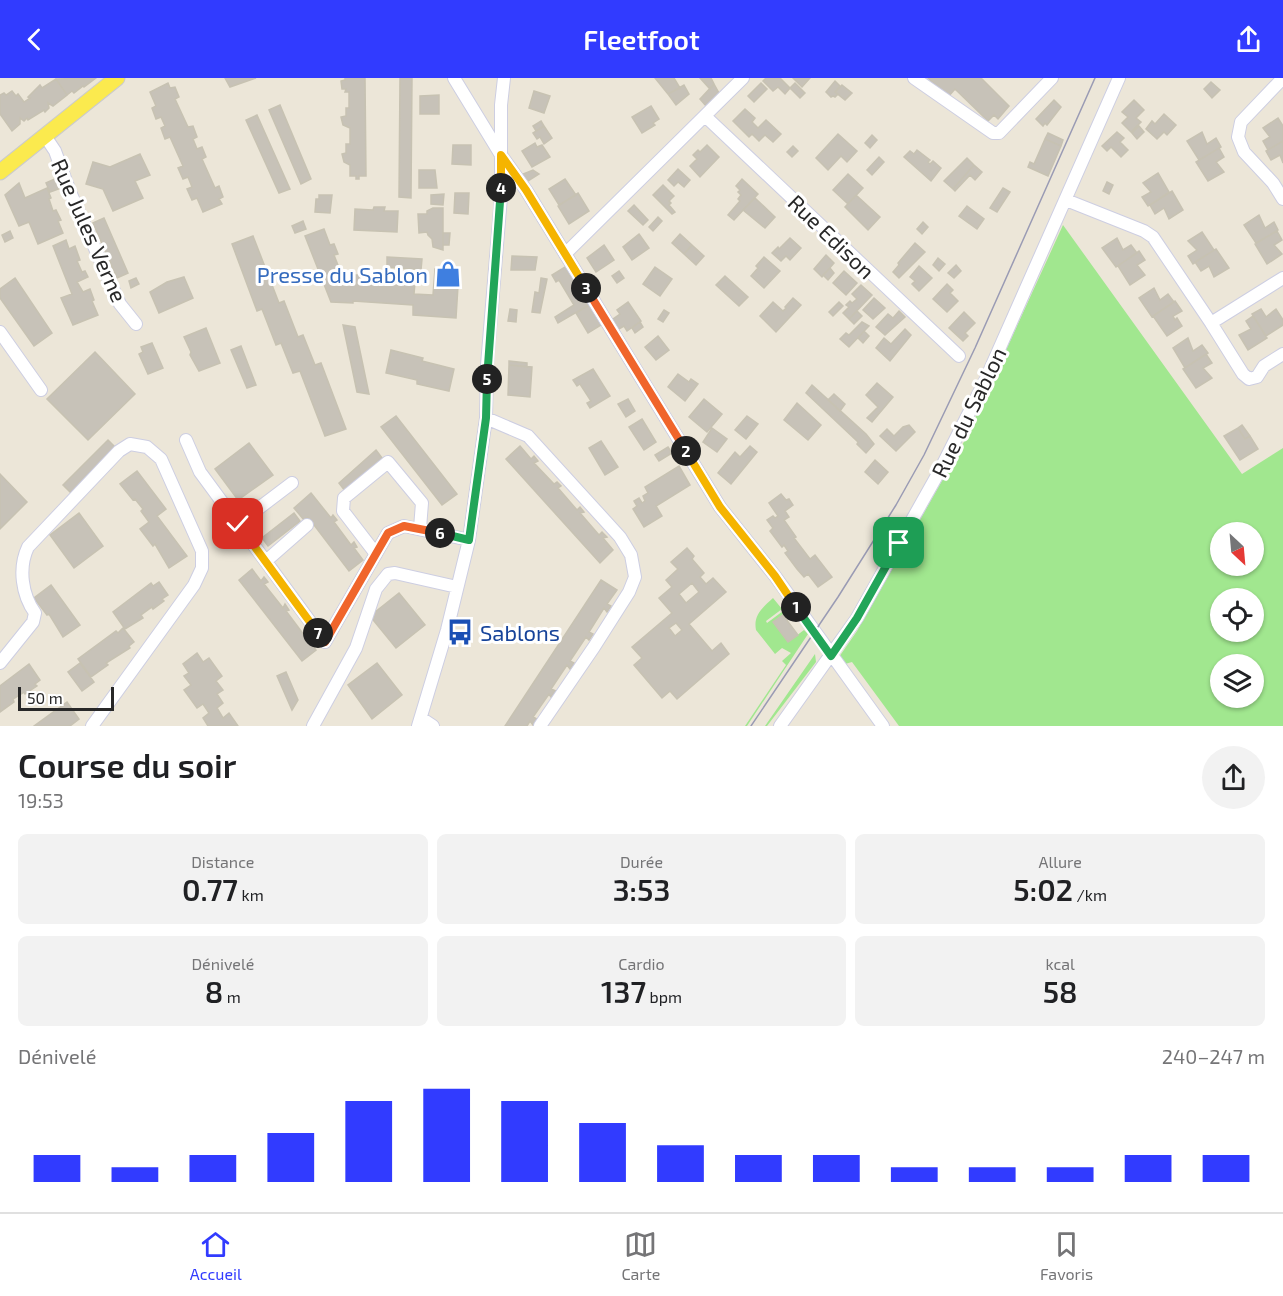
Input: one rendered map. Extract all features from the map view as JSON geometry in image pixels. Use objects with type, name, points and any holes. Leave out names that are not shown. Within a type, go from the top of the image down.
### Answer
[{"type":"main road","points":[[0,172],[117,78]]},
{"type":"street","points":[[454,78],[566,254],[720,507],[775,576],[883,726]]},
{"type":"street","points":[[433,726],[420,722],[447,630],[469,540],[486,418],[487,365],[501,198],[501,105],[504,78]]},
{"type":"street","points":[[566,254],[743,78]]},
{"type":"street","points":[[914,78],[993,133],[999,133],[1052,78]]},
{"type":"street","name":"Rue du Sablon","points":[[780,726],[857,618],[939,472],[985,381],[1119,78]]},
{"type":"street","points":[[1282,79],[1241,123],[1238,137],[1244,152],[1273,183],[1283,199]]},
{"type":"street","name":"Rue Edison","points":[[705,116],[958,356]]},
{"type":"street","name":"Rue Jules Verne","points":[[45,136],[56,151],[70,192],[112,288],[120,304],[136,324]]},
{"type":"street","points":[[1066,200],[1144,231],[1153,237],[1249,380],[1257,376],[1264,366],[1283,354]]},
{"type":"street","points":[[1210,323],[1283,278]]},
{"type":"street","points":[[0,332],[41,390]]},
{"type":"street","points":[[486,418],[528,436],[620,537],[631,555],[635,577],[629,591],[594,647],[540,726]]},
{"type":"street","points":[[186,440],[200,472],[325,642],[388,533],[404,526],[469,540]]},
{"type":"street","points":[[0,663],[33,622],[35,613],[28,603],[22,580],[23,557],[28,547],[119,451],[130,444],[147,447],[161,459],[202,551],[202,568],[194,585],[92,726]]},
{"type":"street","points":[[376,554],[343,511],[344,498],[388,462],[422,503],[420,528]]},
{"type":"street","points":[[238,524],[292,483]]},
{"type":"street","points":[[266,561],[307,525]]},
{"type":"street","points":[[313,726],[356,648],[376,589],[388,574],[394,573],[457,587]]},
{"type":"green space","points":[[1063,225],[1242,474],[1283,448],[1283,726],[899,726],[852,662],[845,664],[839,657],[857,631],[965,440]]},
{"type":"green space","points":[[773,598],[782,609],[766,621],[767,623],[783,611],[785,613],[773,622],[788,642],[804,630],[808,634],[745,726],[786,665],[782,661],[791,653],[782,648],[775,654],[756,630],[757,616]]},
{"type":"green space","points":[[815,654],[816,662],[765,726]]},
{"type":"building","points":[[96,78],[74,93],[72,91],[67,95],[56,79]]},
{"type":"building","points":[[225,78],[256,78],[230,87]]},
{"type":"building","points":[[345,78],[365,78],[366,176],[359,176],[359,179],[356,179],[356,176],[350,176],[350,165],[344,162],[342,154],[346,153],[346,144],[350,144],[350,128],[343,125],[341,117],[346,116],[346,108],[349,108],[349,92],[342,89],[341,81]]},
{"type":"building","points":[[400,78],[412,78],[411,198],[399,197]]},
{"type":"building","points":[[655,78],[674,78],[680,88],[668,94]]},
{"type":"building","points":[[700,78],[711,78],[714,84],[710,89]]},
{"type":"building","points":[[766,78],[780,78],[790,88],[785,94],[778,87],[773,91],[763,81]]},
{"type":"building","points":[[793,78],[810,78],[802,87]]},
{"type":"building","points":[[928,78],[981,78],[1009,106],[998,119],[994,115],[988,121],[955,89],[948,97]]},
{"type":"building","points":[[56,79],[67,95],[53,106],[48,103],[49,108],[45,112],[44,110],[24,121],[20,118],[20,124],[12,131],[0,114],[0,95],[4,93],[6,95],[12,91],[16,96],[18,94],[24,102],[40,85],[42,88]]},
{"type":"building","points":[[835,81],[840,86],[835,92],[838,94],[831,97],[826,92]]},
{"type":"building","points":[[1211,82],[1220,90],[1212,98],[1204,89]]},
{"type":"building","points":[[168,83],[170,88],[175,87],[179,97],[175,99],[188,127],[193,126],[197,137],[193,139],[197,149],[202,147],[206,157],[202,159],[215,188],[219,186],[223,197],[219,199],[222,204],[203,212],[197,198],[192,200],[187,189],[192,187],[188,177],[183,179],[178,168],[183,166],[170,137],[165,139],[161,128],[165,126],[161,117],[156,119],[152,108],[156,106],[150,92]]},
{"type":"building","points":[[761,83],[767,89],[754,102],[748,96]]},
{"type":"building","points":[[795,83],[805,93],[800,98],[790,88]]},
{"type":"building","points":[[714,84],[719,93],[706,106],[700,99]]},
{"type":"building","points":[[684,85],[689,94],[676,105],[668,94]]},
{"type":"building","points":[[842,85],[852,93],[845,100],[835,92]]},
{"type":"building","points":[[534,91],[550,96],[544,113],[529,108]]},
{"type":"building","points":[[439,95],[439,114],[420,114],[420,96]]},
{"type":"building","points":[[1054,100],[1061,107],[1047,125],[1045,123],[1043,126],[1036,119]]},
{"type":"building","points":[[1134,100],[1144,110],[1136,118],[1141,122],[1131,132],[1122,123],[1128,117],[1122,112]]},
{"type":"building","points":[[280,105],[311,179],[301,184],[269,110]]},
{"type":"building","points":[[651,106],[659,119],[653,123],[655,125],[642,133],[632,117]]},
{"type":"building","points":[[745,109],[755,118],[752,122],[758,128],[766,120],[781,134],[773,142],[765,135],[759,141],[752,134],[749,137],[733,121]]},
{"type":"building","points":[[1164,114],[1176,125],[1167,135],[1164,132],[1157,139],[1146,129],[1152,121],[1155,124]]},
{"type":"building","points":[[257,115],[290,189],[279,193],[246,120]]},
{"type":"building","points":[[1278,118],[1283,126],[1283,141],[1268,150],[1263,141],[1270,137],[1263,128]]},
{"type":"building","points":[[541,121],[544,126],[536,131],[533,126]]},
{"type":"building","points":[[544,126],[552,138],[544,144],[540,137],[537,139],[533,133]]},
{"type":"building","points":[[1139,126],[1144,132],[1137,139],[1132,133]]},
{"type":"building","points":[[1117,132],[1124,138],[1120,142],[1128,150],[1121,157],[1111,147],[1107,151],[1102,146]]},
{"type":"building","points":[[1202,132],[1207,144],[1216,138],[1221,147],[1199,160],[1187,141]]},
{"type":"building","points":[[1048,133],[1063,140],[1061,146],[1045,139]]},
{"type":"building","points":[[838,134],[857,151],[847,162],[841,156],[828,170],[816,158]]},
{"type":"building","points":[[872,135],[877,140],[870,148],[865,143]]},
{"type":"building","points":[[1045,139],[1061,146],[1048,176],[1028,167],[1030,162],[1034,164]]},
{"type":"building","points":[[1283,141],[1283,163],[1280,155],[1271,160],[1266,151]]},
{"type":"building","points":[[535,143],[537,147],[542,145],[550,157],[532,167],[522,151]]},
{"type":"building","points":[[453,145],[471,145],[471,165],[452,164]]},
{"type":"building","points":[[707,145],[719,157],[700,177],[690,166],[697,159],[693,155]]},
{"type":"building","points":[[793,146],[798,151],[792,157],[787,152]]},
{"type":"building","points":[[1219,148],[1224,157],[1216,162],[1224,172],[1208,181],[1196,162]]},
{"type":"building","points":[[917,150],[930,160],[928,162],[930,164],[933,161],[941,168],[931,181],[904,157],[910,151],[914,154]]},
{"type":"building","points":[[140,154],[150,175],[135,181],[143,198],[113,211],[103,189],[86,184],[93,162],[110,167]]},
{"type":"building","points":[[879,157],[884,162],[872,175],[867,170]]},
{"type":"building","points":[[967,158],[974,165],[953,189],[944,181]]},
{"type":"building","points":[[974,165],[982,172],[975,180],[970,175],[955,191],[953,189]]},
{"type":"building","points":[[678,169],[690,180],[684,187],[678,182],[674,186],[668,180]]},
{"type":"building","points":[[419,170],[435,170],[437,188],[419,188]]},
{"type":"building","points":[[533,170],[539,174],[528,181],[523,174]]},
{"type":"building","points":[[1158,173],[1169,192],[1148,206],[1142,197],[1151,192],[1143,183]]},
{"type":"building","points":[[848,174],[863,188],[848,204],[833,190]]},
{"type":"building","points":[[57,178],[61,188],[50,192],[46,183]]},
{"type":"building","points":[[565,179],[576,195],[559,205],[549,189]]},
{"type":"building","points":[[742,179],[758,194],[734,220],[728,215],[740,201],[738,199],[741,195],[738,192],[740,190],[736,186]]},
{"type":"building","points":[[1107,182],[1113,185],[1109,194],[1103,191]]},
{"type":"building","points":[[19,183],[25,198],[47,188],[53,211],[56,210],[61,220],[58,221],[63,233],[38,244],[29,222],[19,226],[5,195]]},
{"type":"building","points":[[663,185],[674,196],[669,201],[671,203],[669,205],[675,212],[672,214],[653,195]]},
{"type":"building","points":[[1003,188],[1010,192],[997,212],[990,208]]},
{"type":"building","points":[[1172,191],[1183,210],[1169,219],[1164,208],[1155,214],[1150,205]]},
{"type":"building","points":[[455,193],[469,193],[468,214],[454,213]]},
{"type":"building","points":[[578,193],[589,211],[569,224],[558,206]]},
{"type":"building","points":[[444,194],[443,205],[431,204],[431,195]]},
{"type":"building","points":[[319,195],[332,195],[330,213],[315,212],[316,199],[319,199]]},
{"type":"building","points":[[856,195],[880,217],[868,230],[845,207]]},
{"type":"building","points":[[755,198],[775,217],[765,228],[743,210]]},
{"type":"building","points":[[634,205],[648,220],[643,225],[628,211]]},
{"type":"building","points":[[967,206],[984,219],[977,229],[959,216]]},
{"type":"building","points":[[374,207],[385,207],[384,211],[398,211],[397,232],[354,230],[355,209],[373,210]]},
{"type":"building","points":[[433,208],[443,208],[443,250],[433,247],[432,239],[427,232],[419,233],[418,214],[427,214],[427,211]]},
{"type":"building","points":[[1259,215],[1265,228],[1274,222],[1278,230],[1256,243],[1244,225]]},
{"type":"building","points":[[658,217],[662,221],[653,231],[649,227]]},
{"type":"building","points":[[104,218],[128,273],[117,278],[93,223]]},
{"type":"building","points":[[303,221],[306,229],[295,233],[292,226]]},
{"type":"building","points":[[923,222],[928,227],[922,234],[917,229]]},
{"type":"building","points":[[324,229],[330,245],[334,244],[338,254],[334,255],[343,278],[349,278],[349,275],[361,275],[361,279],[392,281],[392,278],[403,278],[403,282],[415,283],[414,294],[433,295],[435,269],[459,270],[456,318],[413,315],[413,305],[353,301],[353,303],[331,302],[305,236]]},
{"type":"building","points":[[10,231],[13,238],[5,242],[2,235]]},
{"type":"building","points":[[1277,231],[1282,240],[1274,245],[1282,254],[1267,264],[1255,244]]},
{"type":"building","points":[[1202,232],[1214,250],[1193,264],[1188,256],[1197,250],[1188,241]]},
{"type":"building","points":[[443,233],[450,233],[449,245],[443,245]]},
{"type":"building","points":[[639,234],[649,248],[632,260],[623,247]]},
{"type":"building","points":[[680,234],[692,245],[684,254],[672,243]]},
{"type":"building","points":[[253,236],[279,303],[284,301],[298,337],[303,335],[315,365],[321,363],[346,429],[325,436],[300,371],[293,373],[281,343],[276,345],[262,309],[257,311],[232,244]]},
{"type":"building","points":[[790,238],[801,248],[790,260],[786,256],[781,261],[772,253]]},
{"type":"building","points":[[1117,238],[1123,250],[1131,245],[1137,253],[1116,267],[1102,248]]},
{"type":"building","points":[[66,240],[69,249],[75,246],[80,260],[77,261],[82,272],[85,271],[88,277],[77,282],[83,292],[90,289],[98,315],[73,325],[61,298],[72,294],[53,246]]},
{"type":"building","points":[[915,243],[925,252],[899,278],[893,272]]},
{"type":"building","points":[[604,245],[614,260],[596,272],[587,258]]},
{"type":"building","points":[[692,245],[704,256],[696,265],[684,254]]},
{"type":"building","points":[[1216,249],[1229,268],[1214,277],[1209,266],[1201,271],[1195,262]]},
{"type":"building","points":[[1139,251],[1145,260],[1137,265],[1145,275],[1130,285],[1118,266]]},
{"type":"building","points":[[826,255],[834,263],[822,277],[814,269]]},
{"type":"building","points":[[512,256],[537,257],[535,270],[511,270]]},
{"type":"building","points":[[387,257],[422,259],[421,270],[387,267]]},
{"type":"building","points":[[764,257],[780,271],[764,288],[751,276]]},
{"type":"building","points":[[938,258],[945,264],[939,271],[933,265]]},
{"type":"building","points":[[956,265],[961,271],[954,278],[948,273]]},
{"type":"building","points":[[919,266],[932,278],[919,291],[912,284],[915,281],[910,277]]},
{"type":"building","points":[[565,267],[589,305],[558,323],[555,317],[574,305],[559,280],[556,282],[552,275]]},
{"type":"building","points":[[655,267],[672,279],[660,296],[643,284]]},
{"type":"building","points":[[830,268],[834,273],[828,280],[823,275]]},
{"type":"building","points":[[619,271],[624,278],[617,283],[612,276]]},
{"type":"building","points":[[844,271],[857,283],[846,295],[833,283]]},
{"type":"building","points":[[725,276],[748,297],[739,306],[716,285]]},
{"type":"building","points":[[184,277],[193,298],[159,313],[150,292],[167,282]]},
{"type":"building","points":[[15,278],[52,333],[34,346],[0,298],[0,289]]},
{"type":"building","points":[[136,278],[139,284],[131,288],[129,281]]},
{"type":"building","points":[[541,278],[547,279],[540,313],[532,312],[535,292],[539,293]]},
{"type":"building","points":[[947,284],[953,290],[950,293],[958,301],[947,312],[933,299]]},
{"type":"building","points":[[861,285],[872,295],[849,319],[843,313],[849,307],[846,305],[850,301],[852,303],[857,299],[852,294]]},
{"type":"building","points":[[1154,288],[1160,300],[1168,294],[1174,302],[1152,317],[1139,298]]},
{"type":"building","points":[[793,298],[801,305],[776,332],[760,316],[773,302],[783,311]]},
{"type":"building","points":[[874,298],[885,308],[873,319],[863,310]]},
{"type":"building","points":[[1175,301],[1182,311],[1173,316],[1182,326],[1167,336],[1153,316]]},
{"type":"building","points":[[628,302],[641,321],[627,331],[624,326],[619,329],[613,319],[620,314],[617,310]]},
{"type":"building","points":[[839,302],[843,306],[833,316],[829,312]]},
{"type":"building","points":[[589,305],[601,325],[588,333],[576,313]]},
{"type":"building","points":[[510,309],[517,310],[516,322],[508,321]]},
{"type":"building","points":[[1261,309],[1266,317],[1276,309],[1283,320],[1283,325],[1266,336],[1252,314]]},
{"type":"building","points":[[664,310],[669,313],[663,322],[658,319]]},
{"type":"building","points":[[857,311],[862,316],[854,324],[849,319]]},
{"type":"building","points":[[899,311],[905,317],[885,335],[876,327],[888,314],[893,318]]},
{"type":"building","points":[[964,312],[975,323],[965,333],[968,336],[963,341],[949,328]]},
{"type":"building","points":[[1253,316],[1267,338],[1248,350],[1239,335],[1251,329],[1246,321]]},
{"type":"building","points":[[640,322],[643,327],[635,333],[632,328]]},
{"type":"building","points":[[862,322],[869,326],[849,347],[840,339],[846,333],[849,335]]},
{"type":"building","points":[[343,325],[355,327],[369,394],[357,392]]},
{"type":"building","points":[[206,328],[220,363],[199,371],[184,337]]},
{"type":"building","points":[[905,329],[911,335],[890,361],[876,348],[884,338],[891,344]]},
{"type":"building","points":[[864,331],[869,336],[863,343],[858,338]]},
{"type":"building","points":[[658,336],[669,350],[656,360],[645,347]]},
{"type":"building","points":[[1188,338],[1193,351],[1202,345],[1208,353],[1185,368],[1173,348]]},
{"type":"building","points":[[152,343],[163,368],[148,374],[139,354],[143,352],[141,347]]},
{"type":"building","points":[[241,346],[256,385],[247,388],[231,350]]},
{"type":"building","points":[[391,350],[454,369],[449,391],[417,384],[417,380],[386,373]]},
{"type":"building","points":[[95,352],[135,394],[88,440],[47,399]]},
{"type":"building","points":[[1206,354],[1212,363],[1203,368],[1212,378],[1196,388],[1183,369]]},
{"type":"building","points":[[509,361],[527,363],[527,367],[509,365]]},
{"type":"building","points":[[509,365],[532,367],[530,397],[508,395]]},
{"type":"building","points":[[593,369],[610,396],[590,408],[587,403],[591,401],[580,384],[577,386],[573,380]]},
{"type":"building","points":[[678,374],[689,382],[691,379],[698,384],[685,401],[668,387]]},
{"type":"building","points":[[877,383],[893,397],[872,422],[867,418],[878,407],[866,395]]},
{"type":"building","points":[[812,385],[874,444],[866,453],[857,444],[858,442],[806,393]]},
{"type":"building","points":[[834,394],[845,404],[840,411],[828,400]]},
{"type":"building","points":[[628,399],[635,411],[626,417],[618,404]]},
{"type":"building","points":[[704,399],[722,414],[707,432],[689,417]]},
{"type":"building","points":[[797,403],[821,425],[808,440],[784,420]]},
{"type":"building","points":[[396,416],[457,494],[442,505],[381,427]]},
{"type":"building","points":[[747,416],[758,424],[746,439],[735,430]]},
{"type":"building","points":[[642,419],[656,442],[644,450],[629,427]]},
{"type":"building","points":[[909,425],[915,432],[896,451],[880,436],[887,429],[894,436],[903,427]]},
{"type":"building","points":[[1242,425],[1250,436],[1245,439],[1238,428]]},
{"type":"building","points":[[712,428],[727,439],[717,452],[703,442]]},
{"type":"building","points":[[1238,428],[1245,439],[1250,436],[1258,449],[1240,460],[1224,436]]},
{"type":"building","points":[[108,440],[116,448],[71,493],[63,485]]},
{"type":"building","points":[[601,441],[618,467],[605,475],[589,448]]},
{"type":"building","points":[[249,443],[273,475],[238,500],[215,469]]},
{"type":"building","points":[[520,446],[531,459],[534,456],[538,461],[534,463],[554,484],[557,482],[561,486],[558,488],[577,510],[580,507],[584,512],[580,513],[599,535],[602,532],[607,537],[603,538],[613,550],[600,563],[506,459]]},
{"type":"building","points":[[750,446],[757,452],[731,484],[718,473],[735,452],[740,457]]},
{"type":"building","points":[[668,447],[672,453],[659,461],[655,455]]},
{"type":"building","points":[[376,450],[382,458],[345,491],[339,483]]},
{"type":"building","points":[[875,460],[888,472],[878,484],[865,472]]},
{"type":"building","points":[[679,466],[690,485],[656,506],[662,516],[644,527],[633,509],[637,506],[634,501],[639,498],[642,503],[645,501],[643,496],[648,493],[645,487]]},
{"type":"building","points":[[137,471],[166,509],[157,516],[187,556],[169,568],[155,544],[153,546],[140,529],[149,522],[141,511],[143,509],[120,484]]},
{"type":"building","points":[[0,474],[27,502],[0,529]]},
{"type":"building","points":[[311,493],[331,518],[333,515],[337,520],[334,522],[351,545],[354,542],[357,547],[354,548],[363,560],[349,571],[308,517],[304,520],[294,508]]},
{"type":"building","points":[[781,494],[793,505],[785,511],[789,517],[784,520],[796,537],[794,538],[810,559],[815,555],[832,577],[818,587],[808,574],[804,577],[797,569],[785,553],[788,551],[784,545],[782,547],[770,531],[773,528],[767,520],[778,516],[769,503]]},
{"type":"building","points":[[79,513],[103,546],[74,568],[50,535]]},
{"type":"building","points":[[294,513],[300,521],[268,546],[262,538]]},
{"type":"building","points":[[687,548],[694,556],[692,559],[704,573],[700,577],[706,584],[713,578],[726,592],[689,624],[712,651],[721,643],[729,654],[677,699],[670,691],[662,698],[634,665],[642,658],[632,647],[672,613],[659,598],[672,587],[666,580],[678,569],[671,562]],"holes":[[[692,583],[699,592],[686,603],[679,594]],[[676,623],[682,630],[675,636],[669,628]]]},
{"type":"building","points":[[252,569],[261,581],[264,577],[268,582],[264,584],[283,608],[285,604],[289,610],[286,611],[304,635],[306,631],[310,636],[307,638],[316,650],[302,661],[239,580]]},
{"type":"building","points":[[601,580],[617,590],[607,604],[611,606],[607,612],[604,608],[589,632],[593,634],[589,640],[586,637],[570,661],[574,663],[570,669],[567,665],[551,689],[556,691],[551,697],[549,694],[533,717],[537,719],[533,725],[530,721],[527,726],[505,726]]},
{"type":"building","points":[[159,582],[168,595],[162,599],[164,601],[153,609],[152,607],[141,615],[143,618],[125,629],[113,612],[151,583],[153,586]]},
{"type":"building","points":[[51,585],[80,625],[63,637],[49,614],[47,615],[34,598]]},
{"type":"building","points":[[399,593],[425,625],[396,648],[370,616]]},
{"type":"building","points":[[783,615],[798,635],[788,642],[773,622]]},
{"type":"building","points":[[123,628],[134,642],[129,646],[130,648],[106,663],[108,665],[91,677],[78,659]]},
{"type":"building","points":[[197,653],[203,662],[209,658],[222,676],[216,681],[223,690],[217,694],[223,703],[217,708],[223,718],[229,713],[238,726],[208,726],[203,718],[209,713],[203,704],[197,708],[184,690],[191,685],[184,676],[189,673],[183,664]]},
{"type":"building","points":[[80,663],[94,682],[82,691],[68,672]]},
{"type":"building","points":[[377,663],[402,695],[372,719],[348,685]]},
{"type":"building","points":[[29,664],[40,680],[35,684],[37,686],[13,699],[14,702],[0,712],[0,686]]},
{"type":"building","points":[[286,672],[298,700],[292,710],[277,676]]},
{"type":"building","points":[[67,702],[79,719],[70,726],[34,726]]},
{"type":"tram line","points":[[751,726],[838,597],[896,505],[924,455],[975,348],[1095,78]]},
{"type":"place","name":"Presse du Sablon","points":[[448,274]]},
{"type":"place","name":"Sablons","points":[[460,632]]},
{"type":"route","points":[[238,524],[325,642],[388,533],[404,526],[469,540],[486,418],[493,274],[501,198],[501,155],[566,254],[720,507],[775,576],[831,656],[857,618],[899,543]]}]
